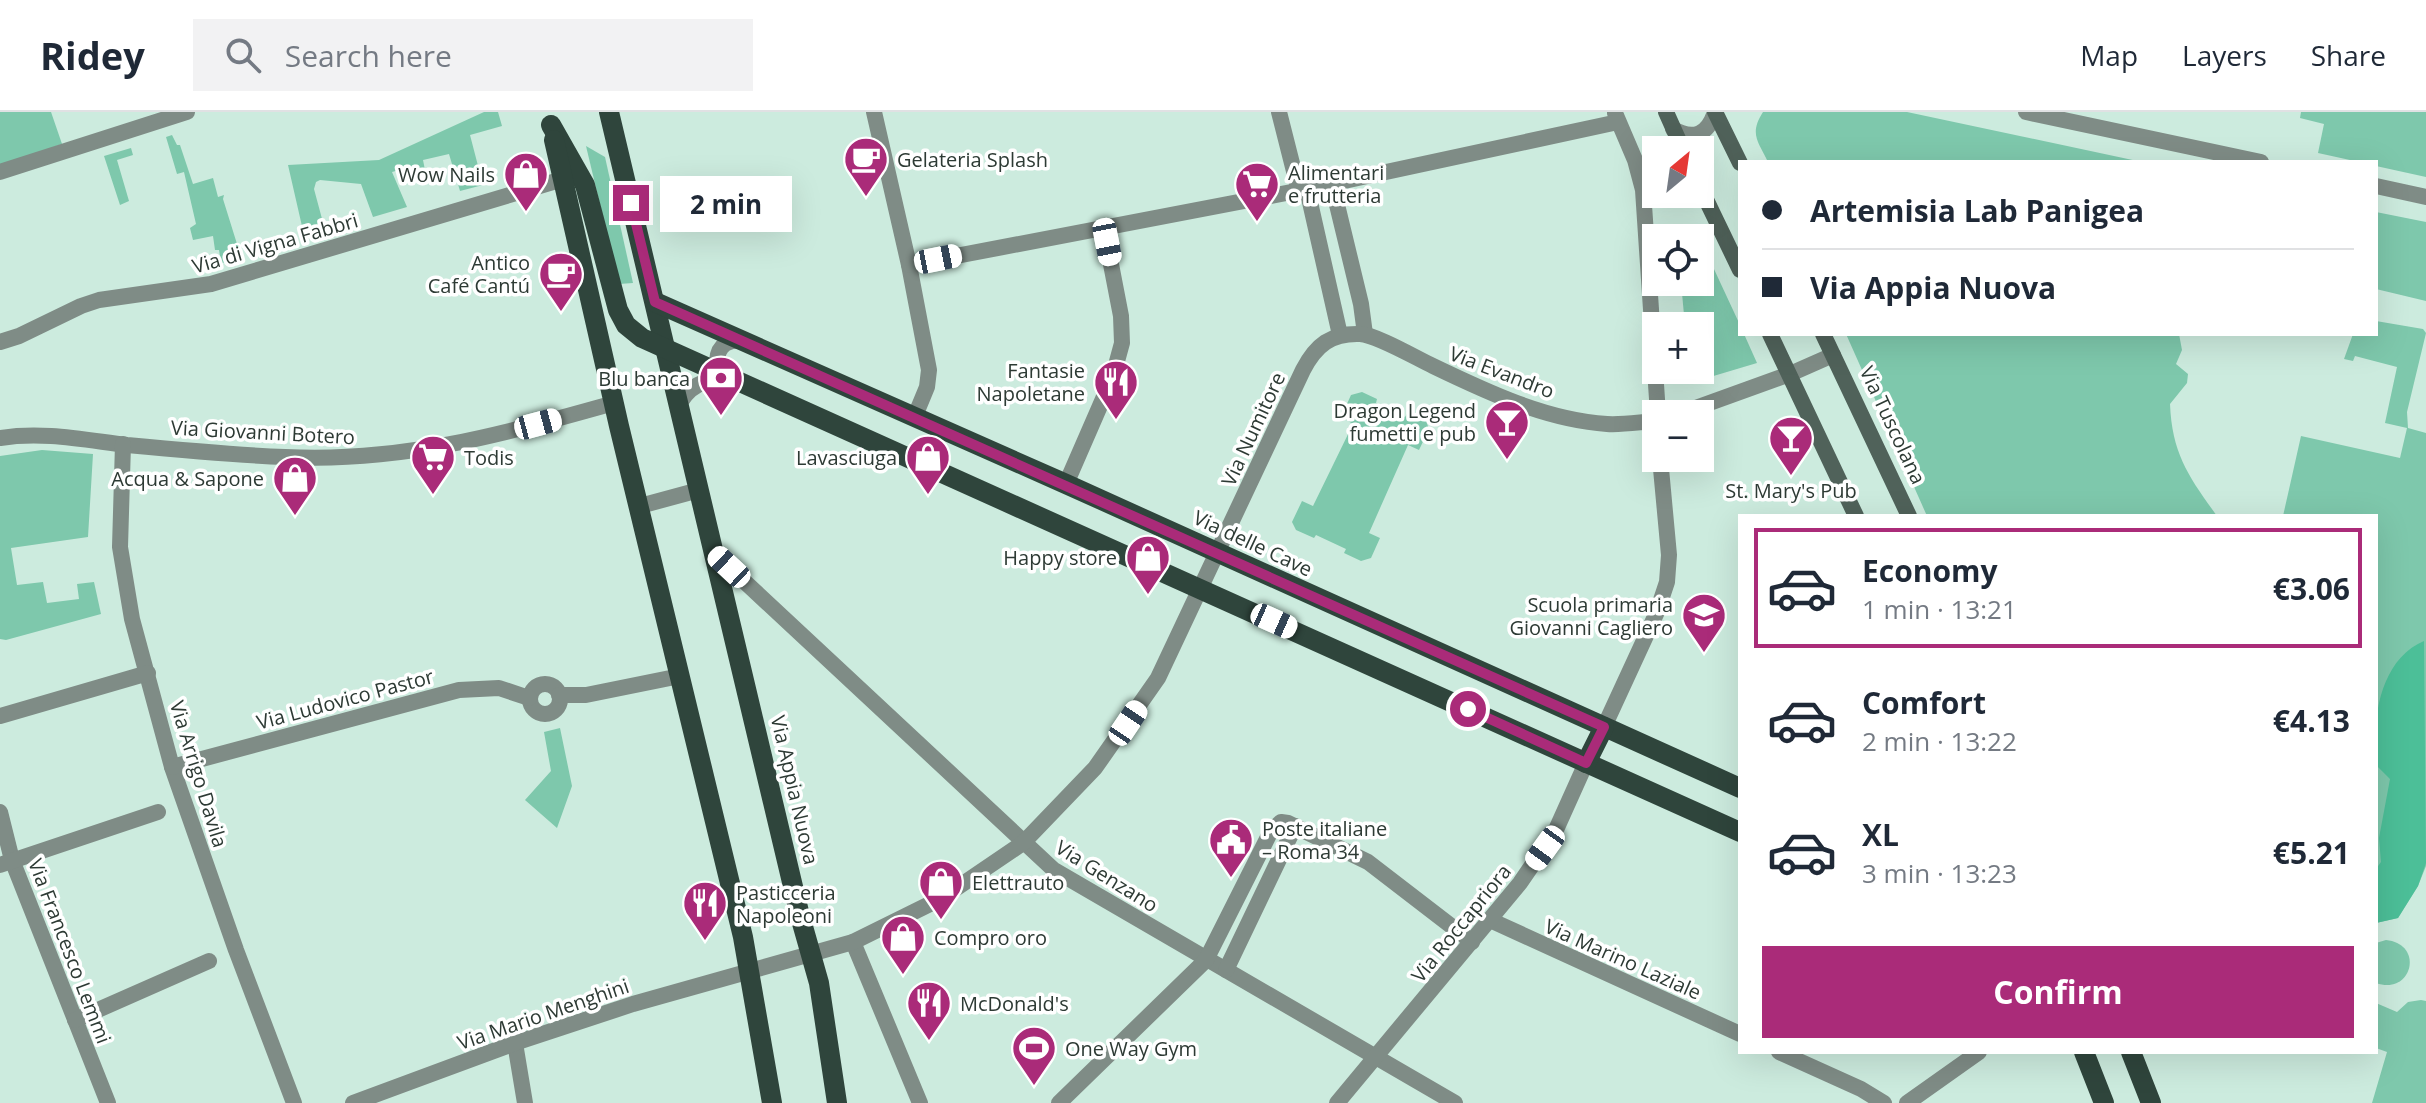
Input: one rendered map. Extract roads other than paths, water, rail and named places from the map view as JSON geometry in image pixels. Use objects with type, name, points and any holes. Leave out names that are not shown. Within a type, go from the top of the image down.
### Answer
[{"type":"main road","name":"Via Appia Nuova","points":[[609,112],[811,956],[827,1031],[837,1103]]},
{"type":"main road","points":[[1666,112],[1676,136]]},
{"type":"main road","points":[[1715,112],[1739,160]]},
{"type":"main road","points":[[549,119],[750,973],[772,1103]]},
{"type":"main road","points":[[549,119],[585,185],[613,293],[626,325],[642,338],[1738,831]]},
{"type":"main road","points":[[1710,208],[1738,266]]},
{"type":"main road","name":"Via delle Cave","points":[[655,302],[1738,787]]},
{"type":"main road","points":[[1771,336],[1855,514]]},
{"type":"main road","name":"Via Tuscolana","points":[[1824,336],[1908,514]]},
{"type":"main road","points":[[1586,763],[1604,727]]},
{"type":"main road","points":[[2085,1054],[2104,1103]]},
{"type":"main road","points":[[2132,1054],[2151,1103]]},
{"type":"street","points":[[0,172],[187,112]]},
{"type":"street","points":[[874,112],[929,370],[925,396],[915,416]]},
{"type":"street","points":[[1279,112],[1303,190],[1340,335]]},
{"type":"street","points":[[1673,129],[1687,136],[1698,135],[1708,128],[1715,112]]},
{"type":"street","points":[[2026,112],[2252,160]]},
{"type":"street","points":[[909,265],[1332,184],[1616,117],[1635,160],[1643,190],[1657,400]]},
{"type":"street","name":"Via di Vigna Fabbri","points":[[0,342],[99,300],[211,284],[563,179]]},
{"type":"street","points":[[1332,184],[1365,334]]},
{"type":"street","points":[[2378,186],[2426,197]]},
{"type":"street","points":[[1066,484],[1113,376],[1122,343],[1121,316],[1104,228]]},
{"type":"street","name":"Via Evandro","points":[[1340,335],[1365,334],[1489,392],[1558,415],[1606,424],[1642,422]]},
{"type":"street","name":"Via Numitore","points":[[1023,843],[1095,768],[1158,678],[1310,356],[1324,341],[1340,335]]},
{"type":"street","points":[[678,407],[685,393],[696,385],[726,376],[718,364],[719,350],[729,341],[745,341]]},
{"type":"street","points":[[1714,401],[1833,355]]},
{"type":"street","name":"Via Giovanni Botero","points":[[0,438],[51,436],[282,457],[382,456],[475,441],[614,403]]},
{"type":"street","name":"Via Arrigo Davila","points":[[123,444],[119,526],[132,619],[172,767],[294,1103]]},
{"type":"street","points":[[1604,727],[1657,612],[1667,582],[1669,555],[1661,472]]},
{"type":"street","points":[[640,506],[699,490]]},
{"type":"street","name":"Via Genzano","points":[[716,555],[1054,870],[1455,1103]]},
{"type":"street","points":[[0,716],[148,673]]},
{"type":"street","name":"Via Ludovico Pastor","points":[[559,695],[586,695],[680,676]]},
{"type":"street","name":"Via Ludovico Pastor","points":[[543,684],[553,686],[559,695],[557,709],[547,715],[534,711],[529,698],[533,689],[543,684]]},
{"type":"street","name":"Via Ludovico Pastor","points":[[172,767],[449,692],[499,688],[529,698]]},
{"type":"street","name":"Via Roccapriora","points":[[1337,1103],[1490,920],[1555,832],[1586,763]]},
{"type":"street","name":"Via Francesco Lemmi","points":[[0,812],[6,862],[108,1103]]},
{"type":"street","points":[[6,862],[158,812]]},
{"type":"street","points":[[1059,1103],[1206,960],[1271,831],[1281,822],[1375,866],[1472,942]]},
{"type":"street","points":[[1226,970],[1295,826]]},
{"type":"street","name":"Via Mario Menghini","points":[[353,1103],[515,1043],[647,1000],[853,942],[942,898],[1023,843]]},
{"type":"street","name":"Via Marino Laziale","points":[[1490,920],[1738,1033]]},
{"type":"street","points":[[853,942],[920,1103]]},
{"type":"street","points":[[75,1020],[209,961]]},
{"type":"street","points":[[515,1043],[525,1103]]},
{"type":"street","points":[[1783,1054],[1861,1089],[1884,1103]]},
{"type":"street","points":[[1907,1103],[1976,1054]]},
{"type":"place","name":"Gelateria Splash","points":[[866,198]]},
{"type":"place","name":"Wow Nails","points":[[526,213]]},
{"type":"place","name":"Alimentari e frutteria","points":[[1257,223]]},
{"type":"place","name":"Antico Café Cantú","points":[[561,313]]},
{"type":"place","name":"Blu banca","points":[[721,417]]},
{"type":"place","name":"Fantasie Napoletane","points":[[1116,421]]},
{"type":"place","name":"Dragon Legend fumetti e pub","points":[[1507,461]]},
{"type":"place","name":"St. Mary's Pub","points":[[1791,477]]},
{"type":"place","name":"Todis","points":[[433,496]]},
{"type":"place","name":"Lavasciuga","points":[[928,496]]},
{"type":"place","name":"Acqua & Sapone","points":[[295,517]]},
{"type":"place","name":"Happy store","points":[[1148,596]]},
{"type":"place","name":"Scuola primaria Giovanni Cagliero","points":[[1704,654]]},
{"type":"place","name":"Poste italiane – Roma 34","points":[[1231,879]]},
{"type":"place","name":"Elettrauto","points":[[941,921]]},
{"type":"place","name":"Pasticceria Napoleoni","points":[[705,942]]},
{"type":"place","name":"Compro oro","points":[[903,976]]},
{"type":"place","name":"McDonald's","points":[[929,1042]]},
{"type":"place","name":"One Way Gym","points":[[1034,1087]]}]
